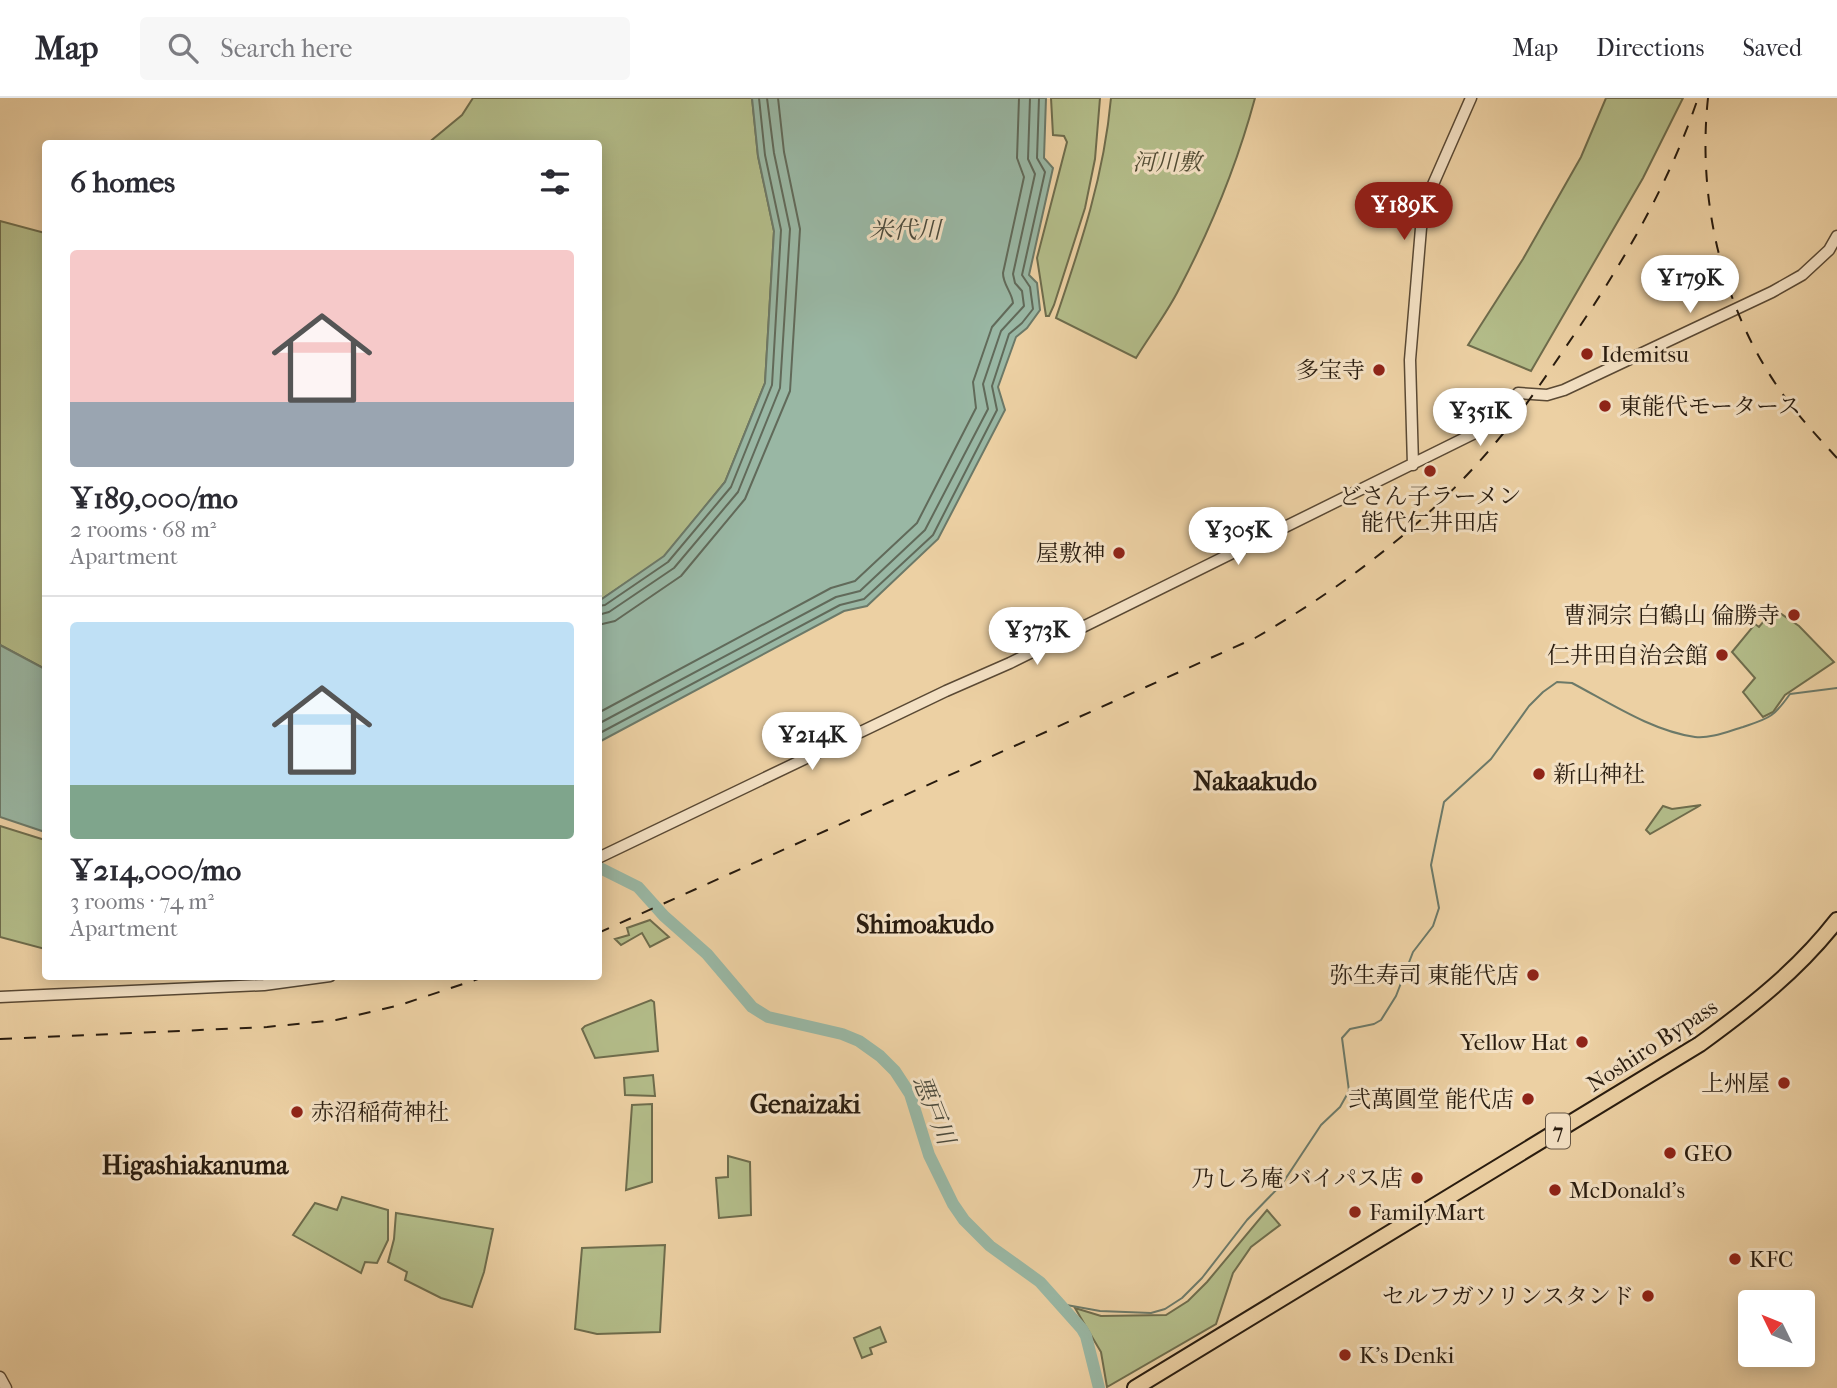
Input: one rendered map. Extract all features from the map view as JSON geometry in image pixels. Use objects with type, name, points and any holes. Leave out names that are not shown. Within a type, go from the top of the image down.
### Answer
[{"type":"highway","name":"Noshiro Bypass","points":[[1135,1388],[1700,1044],[1792,970],[1837,920]]},
{"type":"street","points":[[1413,465],[1410,360],[1421,228],[1431,189],[1472,98]]},
{"type":"street","points":[[602,856],[1010,663],[1208,563],[1413,465],[1483,429],[1498,418],[1518,393],[1547,395],[1564,390],[1772,292],[1804,273],[1829,250],[1837,236]]},
{"type":"street","points":[[0,997],[257,986],[301,980]]},
{"type":"street","points":[[0,1377],[6,1388]]},
{"type":"green space","points":[[473,98],[752,98],[758,156],[774,231],[765,383],[725,482],[664,557],[602,599],[602,140],[432,140],[462,115]]},
{"type":"green space","points":[[1051,98],[1100,98],[1095,159],[1085,208],[1054,305],[1049,316],[1046,316],[1037,258],[1067,142],[1064,136],[1053,135]]},
{"type":"green space","name":"河川敷","points":[[1111,98],[1255,98],[1231,172],[1202,243],[1174,298],[1136,358],[1056,318],[1083,236],[1097,182]]},
{"type":"green space","points":[[1606,98],[1683,98],[1643,178],[1531,371],[1468,345],[1523,259],[1581,157]]},
{"type":"green space","points":[[0,221],[42,232],[42,667],[0,645]]},
{"type":"green space","points":[[1774,609],[1799,626],[1834,662],[1785,695],[1773,712],[1763,717],[1743,692],[1755,678],[1732,652],[1755,624],[1759,627]]},
{"type":"green space","points":[[1701,805],[1650,834],[1646,830],[1663,806],[1672,809]]},
{"type":"green space","points":[[0,826],[42,839],[42,948],[0,937]]},
{"type":"green space","points":[[650,920],[669,937],[650,947],[642,933],[621,945],[615,939],[629,935],[627,928]]},
{"type":"green space","points":[[651,1000],[654,1002],[658,1051],[595,1058],[582,1029]]},
{"type":"green space","points":[[653,1075],[655,1096],[625,1095],[624,1078]]},
{"type":"green space","points":[[652,1104],[652,1182],[626,1190],[632,1105]]},
{"type":"green space","points":[[728,1156],[750,1162],[751,1215],[719,1218],[716,1178],[728,1177]]},
{"type":"green space","points":[[342,1197],[388,1210],[388,1240],[377,1263],[365,1262],[361,1273],[293,1235],[315,1203],[337,1210]]},
{"type":"green space","points":[[1267,1210],[1280,1225],[1251,1247],[1233,1273],[1216,1324],[1107,1387],[1101,1352],[1075,1308],[1101,1316],[1166,1315],[1188,1301],[1207,1282]]},
{"type":"green space","points":[[396,1213],[493,1229],[484,1272],[472,1307],[441,1298],[405,1280],[407,1272],[388,1262],[394,1239]]},
{"type":"green space","points":[[665,1245],[660,1332],[597,1334],[575,1329],[582,1248]]},
{"type":"green space","points":[[880,1327],[886,1342],[870,1348],[872,1354],[862,1358],[854,1338]]},
{"type":"water","name":"米代川","points":[[752,98],[1046,98],[1044,158],[1053,168],[1029,275],[1037,283],[1040,310],[1027,328],[1016,337],[998,387],[1005,410],[938,539],[867,606],[844,611],[602,740],[602,599],[664,556],[725,482],[765,383],[774,231],[758,156]]},
{"type":"water","points":[[0,645],[42,667],[42,831],[0,817]]},
{"type":"waterway","points":[[1061,1304],[1100,1311],[1151,1313],[1165,1309],[1182,1298],[1202,1278],[1247,1220],[1282,1184],[1321,1125],[1340,1107],[1349,1091],[1342,1038],[1350,1029],[1381,1020],[1396,996],[1413,952],[1433,926],[1439,908],[1431,865],[1444,802],[1491,759],[1529,706],[1543,692],[1557,682],[1572,683],[1647,723],[1679,734],[1707,737],[1765,719],[1775,713],[1790,694],[1837,688]]},
{"type":"waterway","name":"悪戸川","points":[[602,869],[638,887],[664,916],[707,954],[752,1007],[768,1017],[842,1034],[859,1041],[895,1071],[910,1094],[929,1155],[953,1204],[964,1220],[990,1246],[1040,1282],[1082,1329],[1099,1388]]},
{"type":"railway","points":[[602,931],[1255,638],[1321,597],[1385,550],[1444,499],[1471,471],[1529,400],[1559,358],[1646,217],[1674,159],[1698,98]]},
{"type":"railway","points":[[1708,98],[1706,175],[1718,252],[1729,289],[1761,360],[1782,393],[1837,458]]},
{"type":"railway","points":[[0,1039],[267,1027],[336,1020],[400,1005],[475,980]]},
{"type":"place","name":"Idemitsu","points":[[1587,354]]},
{"type":"place","name":"多宝寺","points":[[1379,370]]},
{"type":"place","name":"東能代モータース","points":[[1605,406]]},
{"type":"place","name":"どさん子ラーメン 能代仁井田店","points":[[1430,471]]},
{"type":"place","name":"屋敷神","points":[[1119,553]]},
{"type":"place","name":"曹洞宗 白鶴山 倫勝寺","points":[[1794,615]]},
{"type":"place","name":"仁井田自治会館","points":[[1722,655]]},
{"type":"place","name":"新山神社","points":[[1539,774]]},
{"type":"place","name":"弥生寿司 東能代店","points":[[1533,975]]},
{"type":"place","name":"Yellow Hat","points":[[1582,1042]]},
{"type":"place","name":"上州屋","points":[[1784,1083]]},
{"type":"place","name":"弐萬圓堂 能代店","points":[[1528,1099]]},
{"type":"place","name":"赤沼稲荷神社","points":[[297,1112]]},
{"type":"place","name":"GEO","points":[[1670,1153]]},
{"type":"place","name":"乃しろ庵 バイパス店","points":[[1417,1178]]},
{"type":"place","name":"McDonald's","points":[[1555,1190]]},
{"type":"place","name":"FamilyMart","points":[[1355,1212]]},
{"type":"place","name":"KFC","points":[[1735,1259]]},
{"type":"place","name":"セルフガソリンスタンド","points":[[1648,1296]]},
{"type":"place","name":"K's Denki","points":[[1345,1355]]},
{"type":"district","name":"Nakaakudo","points":[[1255,781]]},
{"type":"district","name":"Shimoakudo","points":[[925,924]]},
{"type":"district","name":"Genaizaki","points":[[805,1104]]},
{"type":"district","name":"Higashiakanuma","points":[[195,1165]]}]
